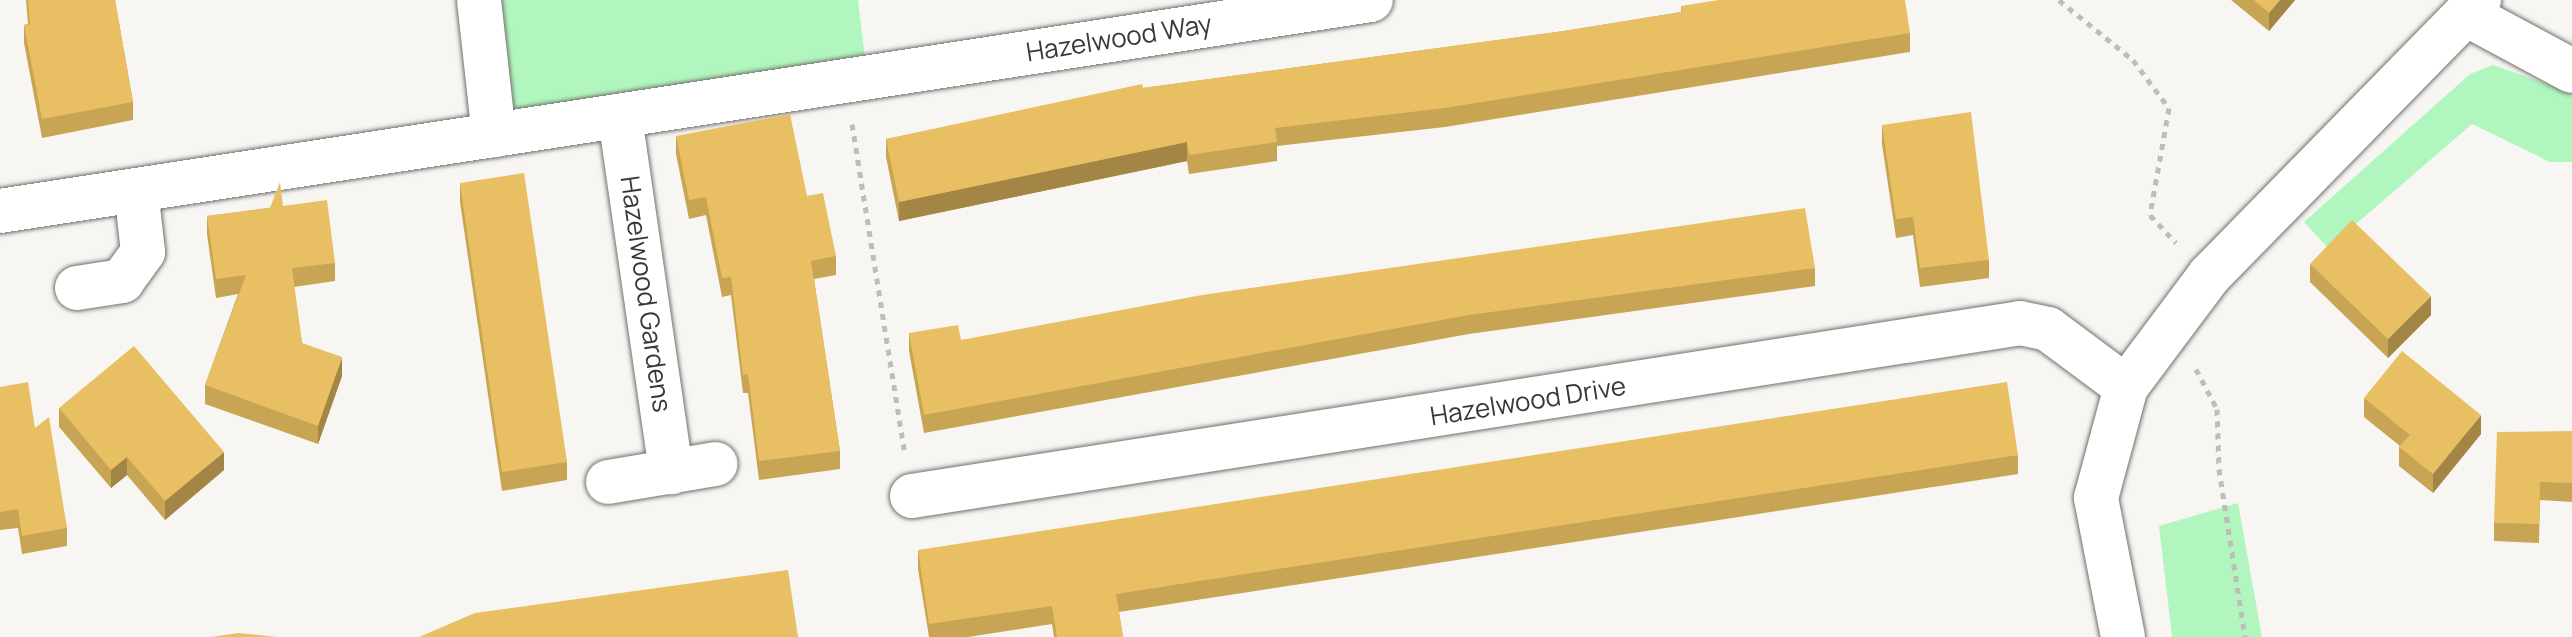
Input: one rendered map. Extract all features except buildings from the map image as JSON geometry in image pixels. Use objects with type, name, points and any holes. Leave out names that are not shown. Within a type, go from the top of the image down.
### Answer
[{"type":"street","points":[[479,0],[494,135]]},
{"type":"street","name":"Hazelwood Way","points":[[0,211],[1371,0]]},
{"type":"street","points":[[2123,637],[2096,498],[2126,387],[2169,336],[2209,276],[2474,8],[2572,71]]},
{"type":"street","name":"Hazelwood Gardens","points":[[620,117],[671,472]]},
{"type":"street","points":[[77,288],[122,281],[143,252],[136,190]]},
{"type":"street","name":"Hazelwood Drive","points":[[912,496],[2020,323],[2048,329],[2126,387]]},
{"type":"street","points":[[608,482],[715,464]]},
{"type":"path","points":[[2059,0],[2133,60],[2169,108],[2150,215],[2209,276]]},
{"type":"path","points":[[856,78],[912,496]]},
{"type":"path","points":[[2169,336],[2191,358],[2217,409],[2219,469],[2245,637]]},
{"type":"green space","points":[[479,0],[858,0],[867,76],[494,135]]},
{"type":"green space","points":[[2493,65],[2572,93],[2572,162],[2550,162],[2472,124],[2328,248],[2304,222],[2470,74]]},
{"type":"green space","points":[[2238,503],[2262,637],[2172,637],[2159,526]]}]
